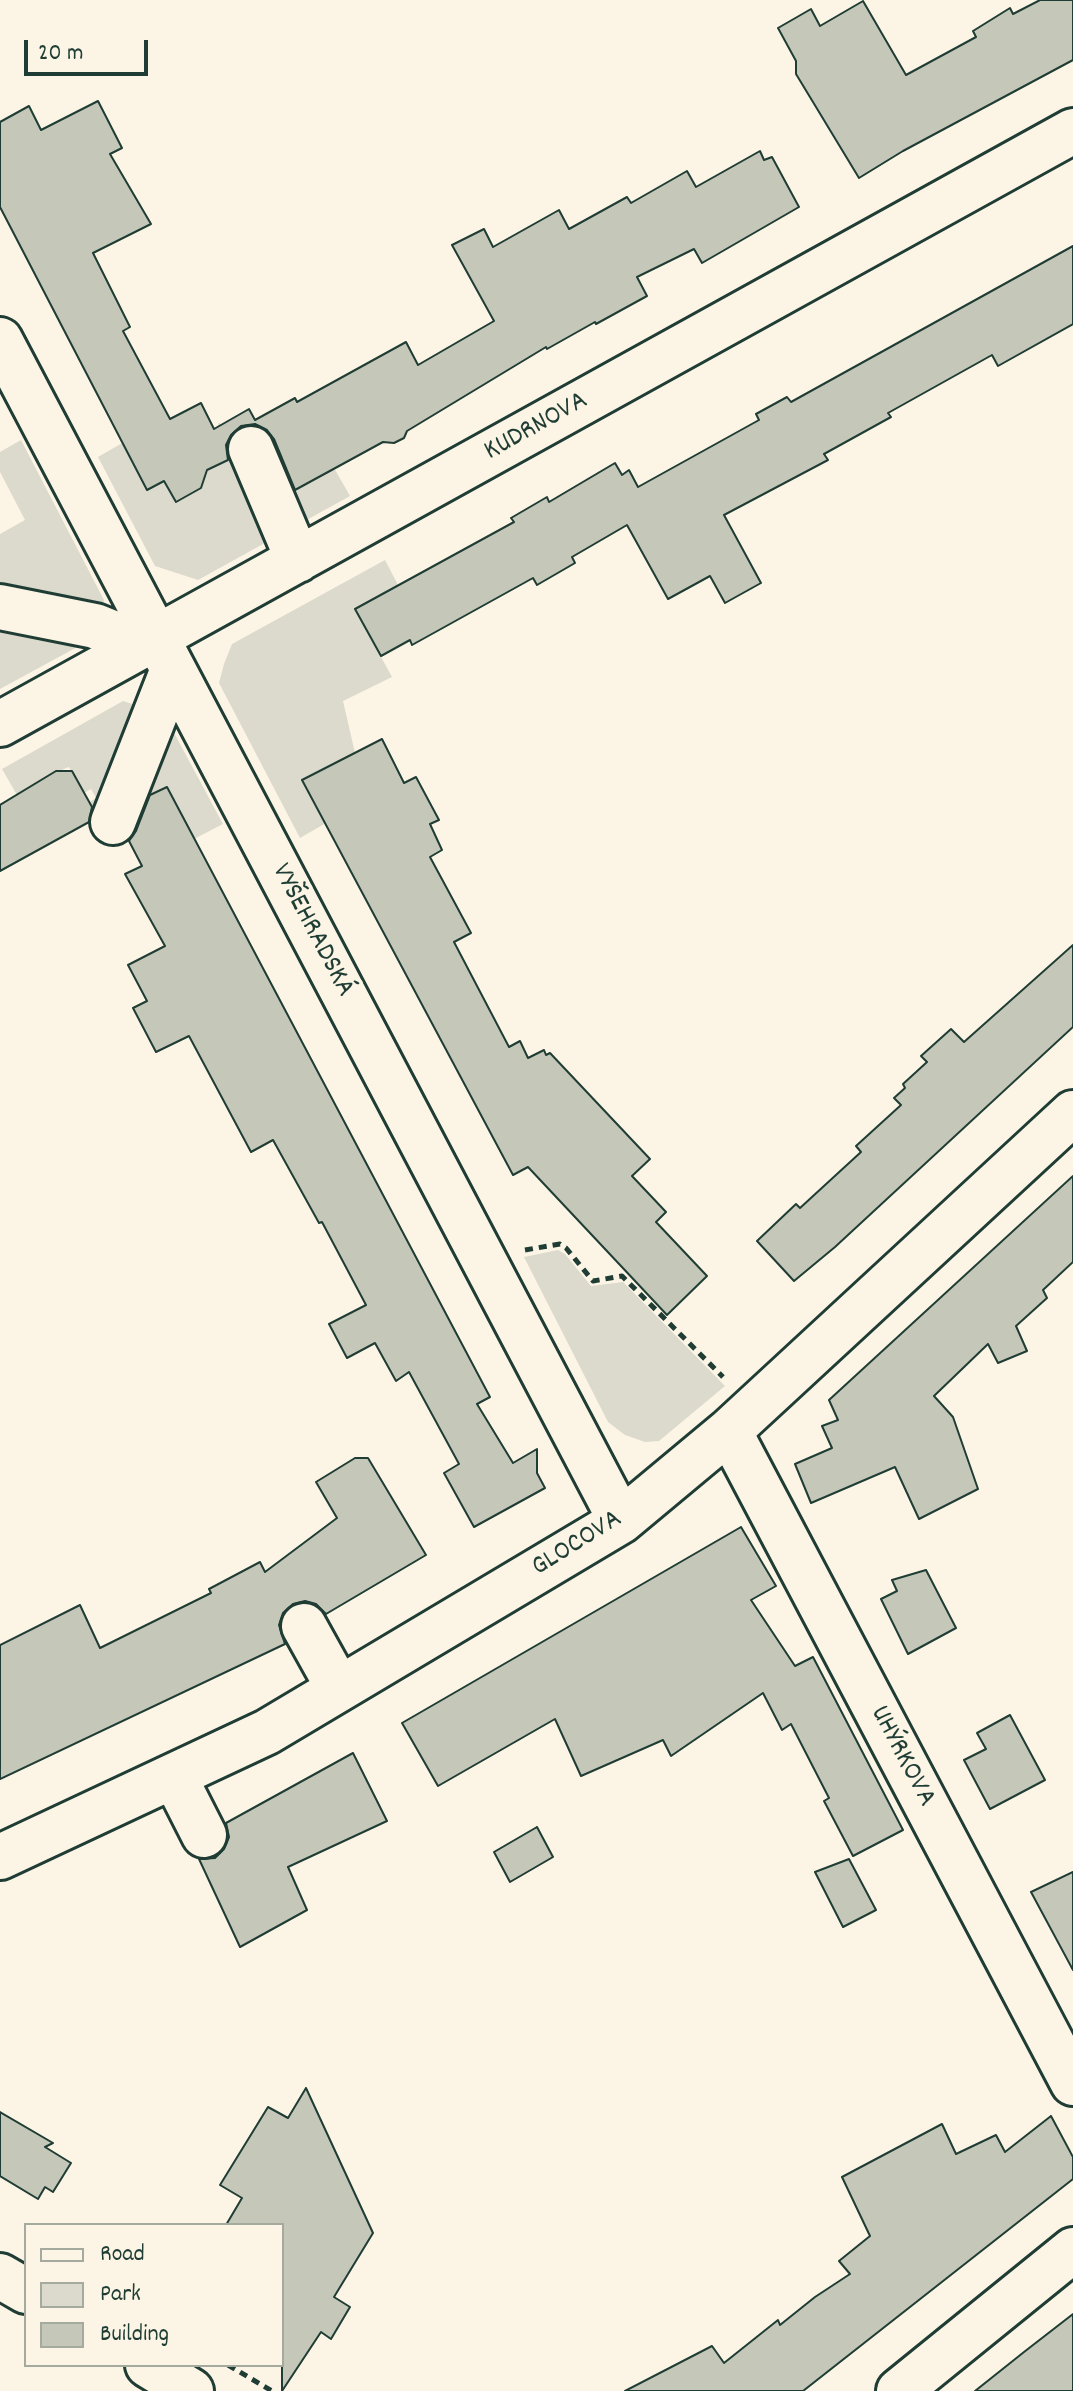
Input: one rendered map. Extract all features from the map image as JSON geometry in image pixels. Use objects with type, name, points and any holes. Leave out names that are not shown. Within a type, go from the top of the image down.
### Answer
[{"type":"street","name":"KUDRNOVA","points":[[0,724],[157,651],[298,560],[1073,131]]},
{"type":"street","name":"VYŠEHRADSKÁ","points":[[0,340],[157,651],[621,1521]]},
{"type":"street","points":[[251,449],[298,560]]},
{"type":"street","points":[[0,607],[95,626],[157,651],[113,822]]},
{"type":"street","name":"GLOCOVA","points":[[0,1857],[267,1732],[621,1521],[729,1431],[1073,1113]]},
{"type":"street","name":"UHÝRKOVA","points":[[729,1431],[1073,2083]]},
{"type":"street","points":[[304,1626],[339,1689]]},
{"type":"street","points":[[174,1776],[204,1835]]},
{"type":"street","points":[[899,2391],[1073,2250]]},
{"type":"street","points":[[0,2276],[24,2290]]},
{"type":"street","points":[[151,2367],[191,2391]]},
{"type":"path","points":[[516,1252],[560,1244],[593,1281],[622,1276],[732,1387]]},
{"type":"path","points":[[231,2367],[272,2391]]},
{"type":"green space","points":[[219,422],[237,455],[290,492],[334,468],[350,496],[198,580],[155,566],[98,457],[124,442],[164,481],[176,502],[201,488]]},
{"type":"green space","points":[[21,440],[104,600],[92,639],[0,689],[0,534],[25,520],[0,472],[0,452]]},
{"type":"green space","points":[[385,560],[398,585],[355,609],[392,677],[343,701],[355,753],[302,780],[326,823],[300,838],[219,683],[224,664],[232,644]]},
{"type":"green space","points":[[123,701],[164,714],[223,824],[194,839],[166,787],[103,819],[92,821],[83,806],[96,798],[91,789],[84,793],[69,767],[49,775],[17,795],[2,769]]},
{"type":"green space","points":[[558,1250],[565,1254],[591,1286],[623,1282],[725,1386],[659,1441],[645,1442],[625,1435],[608,1422],[524,1257]]},
{"type":"building","points":[[1040,0],[1073,0],[1073,60],[859,178],[796,74],[796,61],[778,28],[811,9],[820,26],[863,1],[906,75],[976,37],[973,31],[1010,8],[1013,14]]},
{"type":"building","points":[[98,101],[122,148],[110,154],[151,224],[93,253],[130,327],[123,331],[170,419],[201,403],[214,429],[249,409],[255,420],[295,398],[297,402],[406,342],[418,365],[494,321],[452,245],[484,229],[493,247],[559,210],[569,229],[627,197],[631,203],[687,171],[696,187],[760,151],[764,160],[772,157],[799,207],[702,263],[694,249],[637,277],[647,296],[546,347],[407,431],[404,438],[394,443],[383,442],[295,490],[274,439],[267,430],[255,424],[241,426],[226,445],[228,460],[207,470],[201,488],[176,502],[164,481],[147,490],[0,207],[0,122],[29,106],[41,130]]},
{"type":"building","points":[[1073,246],[1073,324],[998,366],[992,355],[888,413],[891,417],[824,454],[828,460],[724,515],[761,583],[725,603],[710,576],[668,599],[627,525],[572,557],[575,563],[537,585],[533,578],[412,645],[410,640],[381,656],[355,609],[514,522],[511,518],[547,497],[549,502],[615,463],[622,475],[629,470],[638,487],[759,420],[756,414],[787,397],[791,402]]},
{"type":"building","points":[[382,739],[404,783],[416,777],[439,820],[430,824],[442,850],[430,857],[471,933],[454,942],[509,1047],[520,1041],[528,1058],[544,1050],[546,1055],[550,1053],[650,1159],[632,1176],[666,1212],[656,1222],[707,1276],[667,1315],[528,1167],[513,1175],[302,780]]},
{"type":"building","points":[[56,771],[72,771],[92,807],[89,822],[0,871],[0,805]]},
{"type":"building","points":[[167,787],[490,1397],[477,1404],[513,1463],[537,1449],[537,1473],[545,1488],[474,1527],[444,1473],[459,1464],[409,1372],[396,1381],[375,1343],[347,1358],[329,1324],[366,1305],[322,1222],[319,1223],[273,1140],[251,1152],[189,1036],[156,1052],[133,1008],[147,1001],[128,965],[165,946],[125,874],[142,866],[129,841],[150,795]]},
{"type":"building","points":[[1073,945],[1073,1027],[835,1247],[794,1281],[757,1241],[796,1204],[800,1208],[861,1152],[856,1146],[901,1105],[894,1098],[905,1088],[903,1084],[927,1062],[921,1056],[951,1029],[964,1042]]},
{"type":"building","points":[[1073,1176],[1073,1262],[1043,1290],[1047,1298],[1016,1326],[1027,1351],[998,1363],[988,1344],[934,1396],[953,1417],[978,1489],[919,1519],[895,1467],[811,1503],[795,1464],[832,1448],[822,1426],[838,1420],[829,1400]]},
{"type":"building","points":[[355,1458],[368,1458],[426,1555],[326,1614],[316,1604],[305,1601],[293,1604],[283,1613],[279,1625],[285,1644],[0,1779],[0,1645],[80,1605],[100,1648],[211,1593],[209,1589],[260,1562],[265,1572],[337,1518],[316,1482]]},
{"type":"building","points":[[741,1527],[776,1586],[751,1600],[795,1666],[813,1657],[903,1830],[853,1856],[824,1801],[829,1798],[791,1724],[782,1730],[763,1693],[671,1756],[663,1740],[581,1776],[555,1719],[438,1786],[402,1723]]},
{"type":"building","points":[[926,1570],[956,1628],[908,1654],[881,1599],[897,1591],[892,1580]]},
{"type":"building","points":[[1010,1715],[1045,1780],[990,1809],[964,1760],[986,1749],[977,1733]]},
{"type":"building","points":[[353,1753],[387,1821],[288,1867],[307,1910],[240,1947],[199,1859],[215,1858],[224,1849],[229,1837],[226,1823]]},
{"type":"building","points":[[537,1827],[553,1857],[510,1882],[494,1852]]},
{"type":"building","points":[[849,1859],[876,1910],[843,1927],[815,1872]]},
{"type":"building","points":[[1073,1872],[1073,1970],[1031,1892]]},
{"type":"building","points":[[306,2088],[373,2233],[334,2297],[350,2307],[331,2339],[321,2332],[282,2391],[284,2223],[227,2223],[242,2198],[220,2185],[268,2107],[288,2118]]},
{"type":"building","points":[[0,2112],[53,2143],[45,2147],[71,2163],[53,2192],[45,2187],[38,2199],[0,2176]]},
{"type":"building","points":[[1051,2116],[1073,2157],[1073,2179],[803,2391],[625,2391],[712,2346],[724,2363],[778,2320],[780,2325],[850,2274],[839,2261],[870,2236],[842,2177],[942,2124],[956,2154],[996,2135],[1005,2152]]},
{"type":"building","points":[[1073,2314],[1073,2391],[975,2391],[1024,2352]]}]
